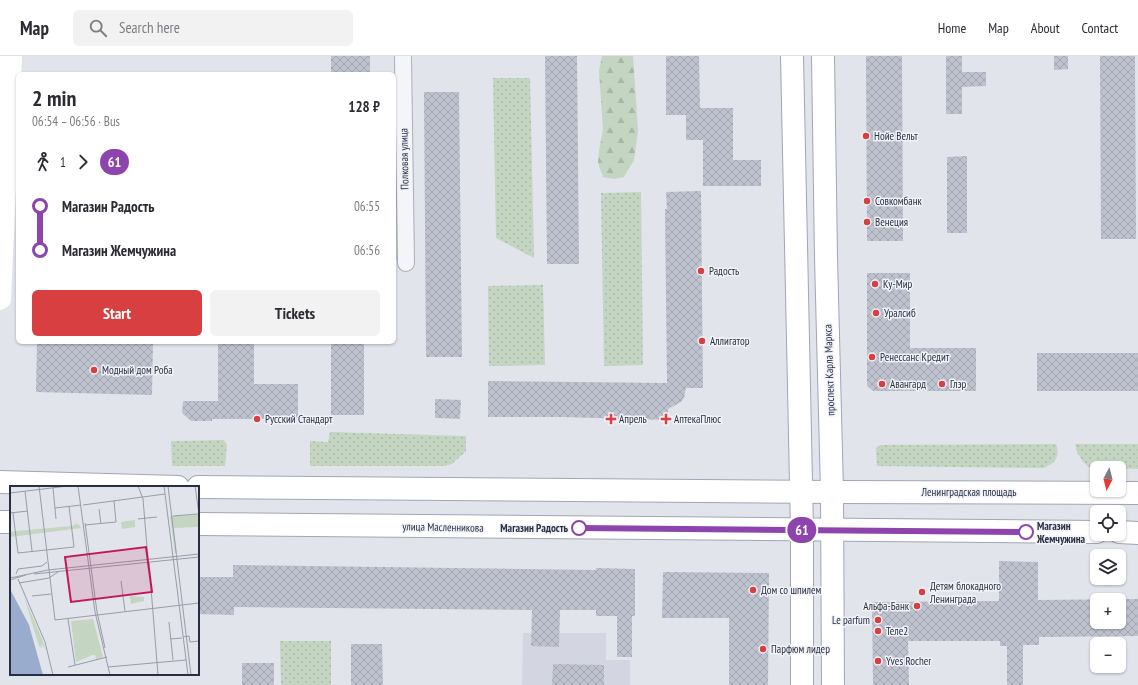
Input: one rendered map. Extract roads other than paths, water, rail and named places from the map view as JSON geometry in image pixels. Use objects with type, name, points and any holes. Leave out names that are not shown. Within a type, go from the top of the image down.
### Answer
[{"type":"main road","points":[[0,300],[11,56]]},
{"type":"main road","points":[[792,56],[802,530],[802,685]]},
{"type":"main road","name":"проспект Карла Маркса","points":[[823,56],[832,492],[833,685]]},
{"type":"main road","points":[[0,482],[142,486]]},
{"type":"main road","points":[[199,487],[801,492]]},
{"type":"main road","name":"Ленинградская площадь","points":[[801,492],[1138,493]]},
{"type":"main road","name":"улица Масленникова","points":[[199,524],[832,530]]},
{"type":"main road","points":[[832,530],[1090,532]]},
{"type":"main road","points":[[1126,532],[1138,532]]},
{"type":"street","name":"Полковая улица","points":[[403,56],[406,263]]},
{"type":"place","name":"Нойе Вельт","points":[[866,136]]},
{"type":"place","name":"Совкомбанк","points":[[867,201]]},
{"type":"place","name":"Венеция","points":[[867,222]]},
{"type":"place","name":"Радость","points":[[701,271]]},
{"type":"place","name":"Ку-Мир","points":[[875,284]]},
{"type":"place","name":"Уралсиб","points":[[876,313]]},
{"type":"place","name":"Аллигатор","points":[[702,341]]},
{"type":"place","name":"Ренессанс Кредит","points":[[872,357]]},
{"type":"place","name":"Модный дом Роба","points":[[94,370]]},
{"type":"place","name":"Авангард","points":[[882,384]]},
{"type":"place","name":"Глэр","points":[[942,384]]},
{"type":"place","name":"Русский Стандарт","points":[[257,419]]},
{"type":"place","name":"Апрель","points":[[611,419]]},
{"type":"place","name":"АптекаПлюс","points":[[666,419]]},
{"type":"place","name":"Магазин Радость","points":[[579,528]]},
{"type":"place","name":"Магазин Жемчужина","points":[[1026,532]]},
{"type":"place","name":"Дом со шпилем","points":[[753,590]]},
{"type":"place","name":"Детям блокадного Ленинграда","points":[[922,592]]},
{"type":"place","name":"Альфа-Банк","points":[[917,606]]},
{"type":"place","name":"Le parfum","points":[[878,620]]},
{"type":"place","name":"Теле2","points":[[878,631]]},
{"type":"place","name":"Парфюм лидер","points":[[763,649]]},
{"type":"place","name":"Yves Rocher","points":[[878,661]]}]
